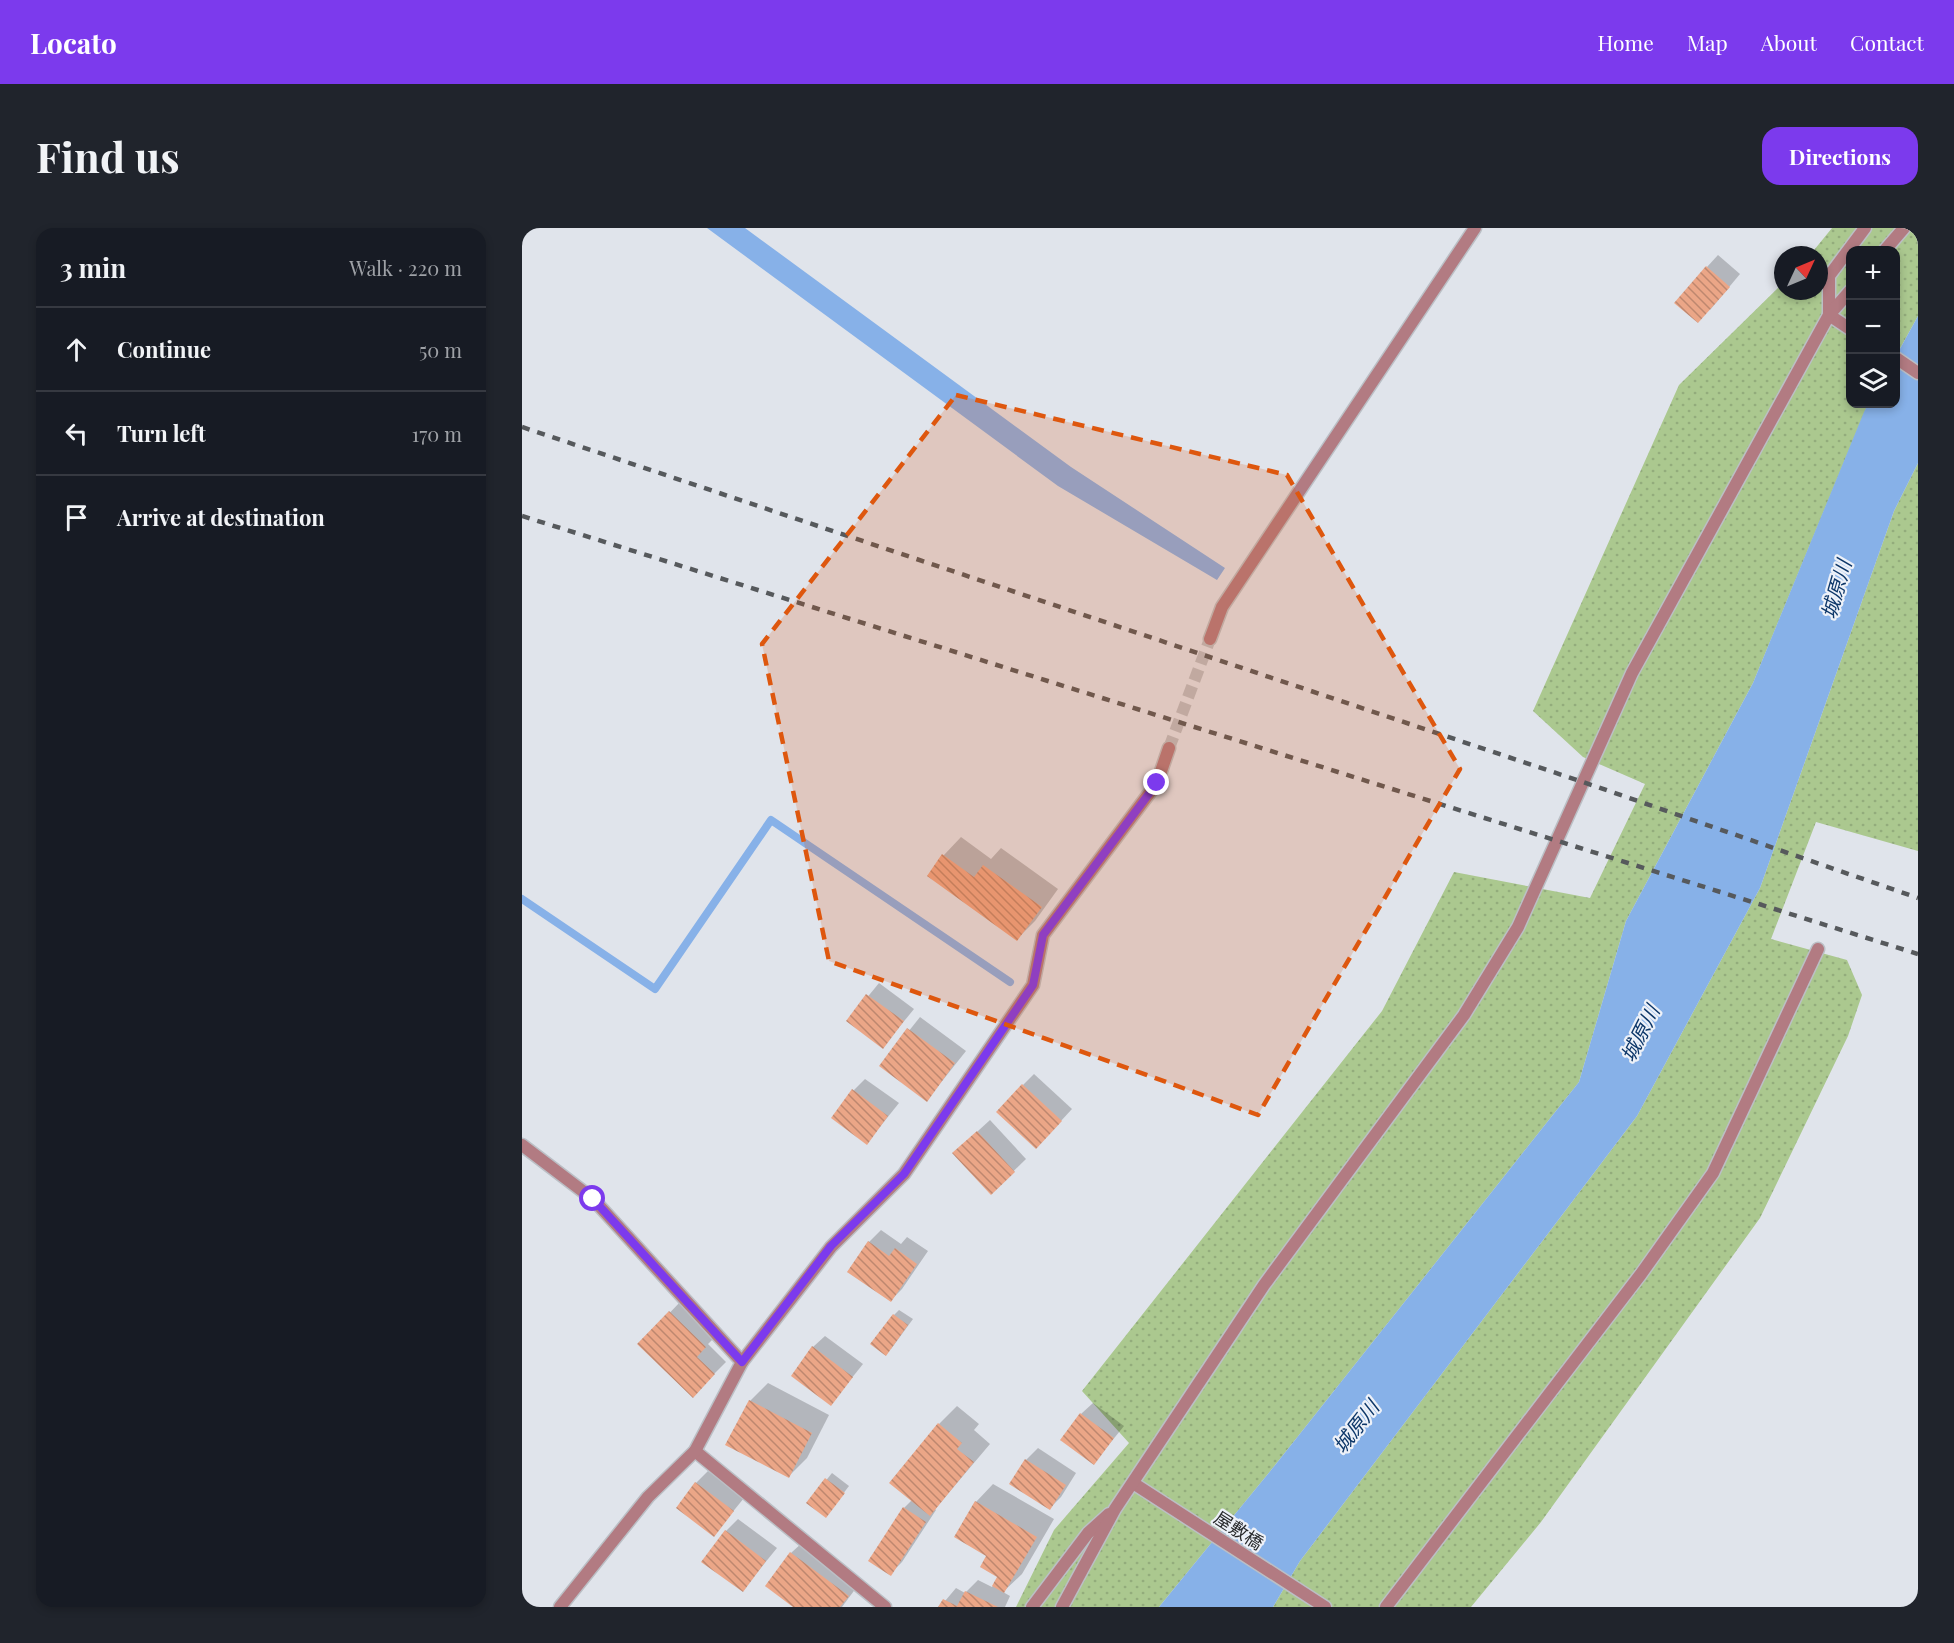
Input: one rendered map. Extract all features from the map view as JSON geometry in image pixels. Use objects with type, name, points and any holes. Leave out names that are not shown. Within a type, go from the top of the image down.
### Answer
[{"type":"street","points":[[1210,639],[1222,607],[1475,228]]},
{"type":"street","points":[[1830,315],[1829,276],[1865,228]]},
{"type":"street","points":[[1888,246],[1904,228]]},
{"type":"street","points":[[1062,1607],[1115,1509],[1264,1285],[1464,1015],[1518,927],[1632,673],[1830,315],[1846,297]]},
{"type":"street","points":[[1830,315],[1846,326]]},
{"type":"street","points":[[1900,361],[1918,373]]},
{"type":"street","points":[[560,1607],[648,1497],[695,1451],[742,1362],[831,1246],[904,1174],[1033,985],[1043,935],[1157,783],[1169,748]]},
{"type":"street","points":[[1386,1607],[1641,1274],[1713,1173],[1818,949]]},
{"type":"street","points":[[522,1145],[593,1199],[742,1362]]},
{"type":"street","points":[[695,1451],[885,1607]]},
{"type":"street","name":"屋敷橋","points":[[1133,1483],[1325,1607]]},
{"type":"street","points":[[1032,1607],[1088,1533],[1115,1509]]},
{"type":"highlighted area","points":[[956,395],[1287,475],[1460,769],[1258,1115],[829,961],[762,644]]},
{"type":"green space","points":[[1832,228],[1918,228],[1918,316],[1900,349],[1900,246],[1846,246],[1846,408],[1866,408],[1753,683],[1626,921],[1579,1082],[1276,1464],[1159,1607],[1016,1607],[1054,1530],[1129,1443],[1082,1391],[1382,1011],[1454,872],[1590,898],[1645,784],[1583,757],[1533,711],[1679,385],[1774,292],[1774,300],[1828,300],[1828,246],[1817,246]]},
{"type":"green space","points":[[1918,463],[1918,851],[1816,822],[1771,939],[1847,960],[1862,995],[1848,1036],[1760,1218],[1541,1522],[1471,1607],[1273,1607],[1300,1561],[1637,1116],[1760,888],[1894,511]]},
{"type":"water","points":[[707,228],[745,228],[1071,467],[1225,568],[1217,580],[1058,486]]},
{"type":"water","name":"城原川","points":[[1918,316],[1918,463],[1894,511],[1760,888],[1637,1116],[1300,1561],[1273,1607],[1159,1607],[1276,1464],[1579,1082],[1626,921],[1753,683],[1864,412],[1866,408],[1900,408],[1900,349]]},
{"type":"building","points":[[1706,266],[1730,287],[1698,323],[1674,303]]},
{"type":"building","points":[[942,854],[974,877],[983,865],[1042,907],[1017,941],[927,876]]},
{"type":"building","points":[[866,994],[904,1021],[883,1049],[846,1021]]},
{"type":"building","points":[[907,1028],[955,1063],[927,1102],[879,1066]]},
{"type":"building","points":[[1022,1084],[1062,1121],[1036,1149],[996,1112]]},
{"type":"building","points":[[852,1089],[888,1116],[867,1145],[831,1118]]},
{"type":"building","points":[[977,1131],[1015,1172],[991,1195],[952,1153]]},
{"type":"building","points":[[868,1241],[889,1256],[895,1248],[917,1264],[891,1302],[847,1272]]},
{"type":"building","points":[[669,1311],[706,1347],[697,1357],[715,1374],[693,1398],[637,1344]]},
{"type":"building","points":[[893,1314],[908,1325],[886,1356],[870,1344]]},
{"type":"building","points":[[812,1346],[853,1377],[831,1406],[791,1376]]},
{"type":"building","points":[[749,1400],[812,1433],[789,1478],[725,1445]]},
{"type":"building","points":[[1080,1413],[1114,1438],[1094,1465],[1060,1440]]},
{"type":"building","points":[[938,1423],[962,1443],[957,1449],[974,1462],[930,1516],[889,1483]]},
{"type":"building","points":[[1025,1459],[1066,1485],[1050,1510],[1009,1484]]},
{"type":"building","points":[[825,1478],[845,1493],[826,1518],[806,1503]]},
{"type":"building","points":[[695,1482],[734,1511],[714,1537],[676,1508]]},
{"type":"building","points":[[975,1501],[1037,1537],[1004,1593],[992,1586],[997,1577],[980,1567],[986,1556],[954,1537]]},
{"type":"building","points":[[903,1507],[926,1522],[891,1576],[868,1561]]},
{"type":"building","points":[[725,1530],[766,1561],[743,1592],[701,1562]]},
{"type":"building","points":[[790,1552],[849,1596],[840,1607],[793,1607],[765,1586]]},
{"type":"building","points":[[965,1591],[998,1607],[938,1607],[943,1599],[957,1606]]},
{"type":"waterway","points":[[522,899],[655,989],[771,820],[1010,982]]},
{"type":"tunnel","points":[[1169,748],[1210,639]]},
{"type":"railway","points":[[522,427],[1583,782],[1918,898]]},
{"type":"railway","points":[[522,516],[1918,954]]},
{"type":"route","points":[[593,1199],[742,1362],[831,1246],[904,1174],[1033,985],[1043,935],[1157,783]]}]
